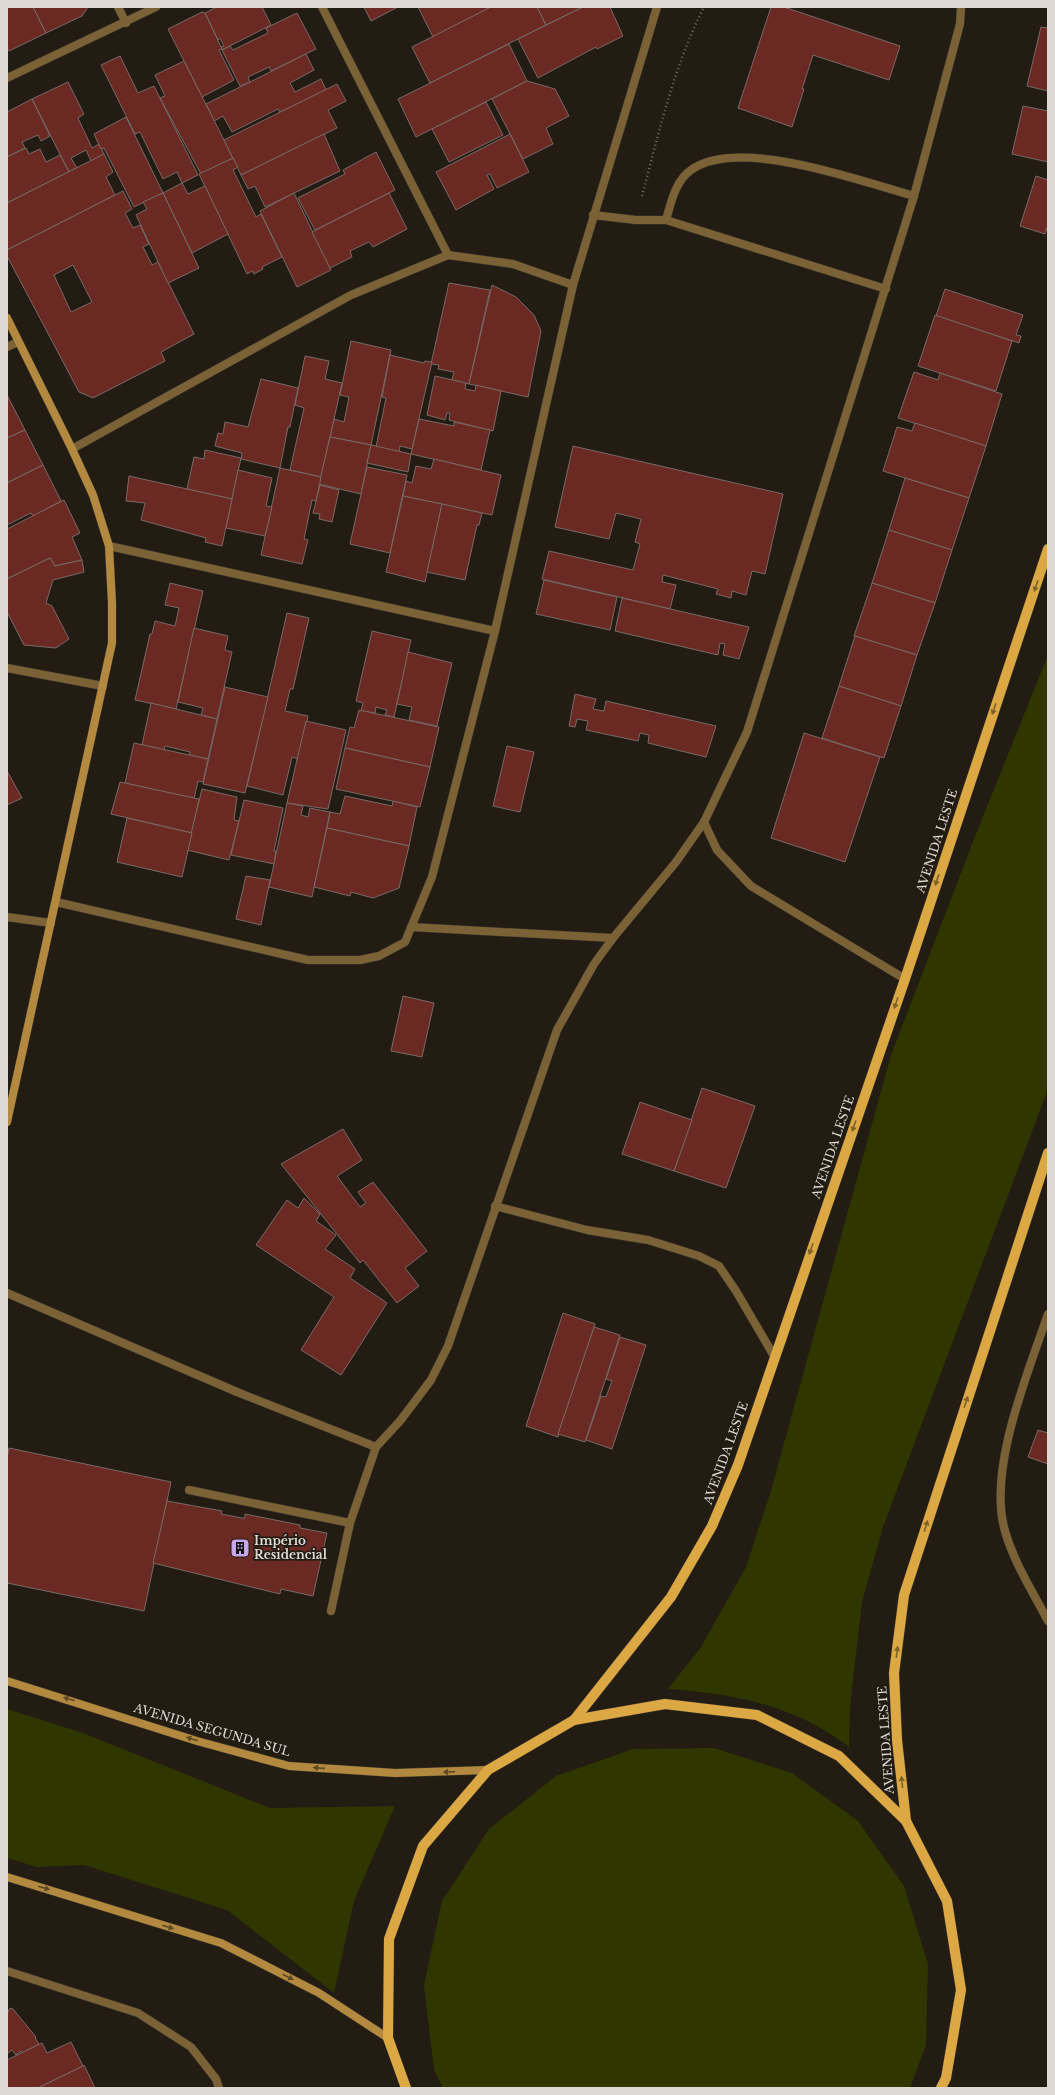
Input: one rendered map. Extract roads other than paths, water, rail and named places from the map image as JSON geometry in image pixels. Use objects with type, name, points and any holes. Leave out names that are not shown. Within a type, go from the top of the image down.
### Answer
[{"type":"main road","points":[[7,318],[72,449],[93,495],[108,546],[112,603],[112,643],[7,1122]]},
{"type":"main road","name":"AVENIDA LESTE","points":[[574,1720],[671,1596],[712,1526],[738,1465],[774,1356],[905,979],[1048,549]]},
{"type":"main road","name":"AVENIDA LESTE","points":[[906,1821],[898,1740],[894,1673],[904,1595],[1048,1153]]},
{"type":"main road","name":"AVENIDA SEGUNDA SUL","points":[[7,1681],[198,1741],[289,1766],[396,1773],[488,1770]]},
{"type":"main road","points":[[406,2088],[388,2038],[389,1939],[423,1846],[488,1770],[574,1720],[665,1704],[757,1715],[840,1756],[906,1821],[947,1900],[961,1990],[946,2078],[941,2088]]},
{"type":"main road","points":[[7,1877],[221,1943],[319,1993],[388,2038]]},
{"type":"street","points":[[118,7],[126,23]]},
{"type":"street","points":[[7,78],[126,23],[156,7]]},
{"type":"street","points":[[322,7],[448,255]]},
{"type":"street","points":[[56,902],[308,960],[360,960],[379,956],[405,942],[432,877],[495,631],[573,285],[657,7]]},
{"type":"street","points":[[331,1611],[350,1523],[376,1447],[400,1421],[430,1380],[448,1346],[495,1206],[557,1030],[594,964],[613,938],[676,862],[704,822],[736,759],[747,732],[914,196],[960,24],[961,7]]},
{"type":"street","points":[[666,220],[677,186],[690,170],[710,160],[739,157],[790,162],[914,196]]},
{"type":"street","points":[[593,215],[636,220],[666,220],[886,289]]},
{"type":"street","points":[[72,449],[351,295],[448,255],[513,264],[573,285]]},
{"type":"street","points":[[7,347],[18,342]]},
{"type":"street","points":[[108,546],[495,631]]},
{"type":"street","points":[[7,668],[103,686]]},
{"type":"street","points":[[704,822],[717,850],[751,886],[905,979]]},
{"type":"street","points":[[7,917],[51,923]]},
{"type":"street","points":[[411,927],[613,938]]},
{"type":"street","points":[[495,1206],[587,1230],[648,1240],[699,1256],[719,1266],[736,1291],[774,1356]]},
{"type":"street","points":[[7,1293],[237,1392],[376,1447]]},
{"type":"street","points":[[1048,1314],[1013,1420],[1002,1475],[1001,1509],[1004,1530],[1012,1552],[1048,1621]]},
{"type":"street","points":[[189,1490],[350,1523]]},
{"type":"street","points":[[7,1971],[138,2013],[191,2047],[216,2079],[219,2088]]},
{"type":"place","name":"Império Residencial","points":[[240,1548]]}]
